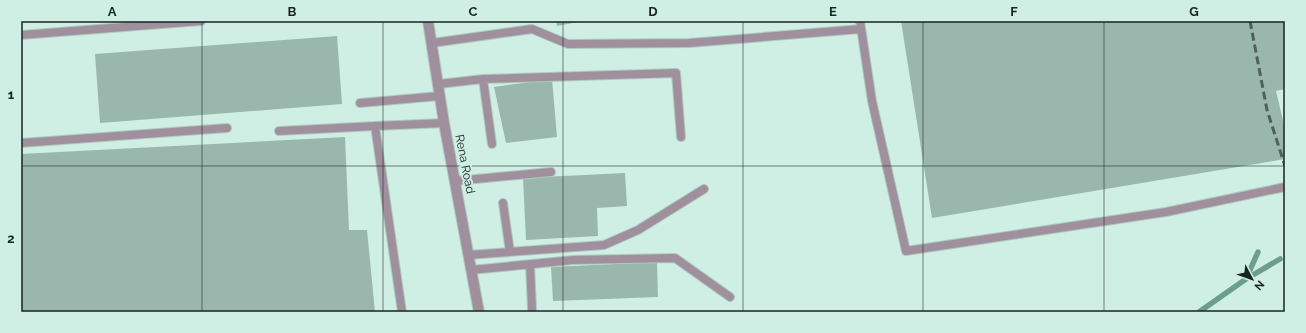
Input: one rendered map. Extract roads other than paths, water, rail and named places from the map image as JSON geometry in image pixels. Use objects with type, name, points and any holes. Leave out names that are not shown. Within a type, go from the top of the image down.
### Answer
[{"type":"street","name":"Rena Road","points":[[428,21],[444,123],[478,312]]},
{"type":"lane","points":[[21,35],[201,21]]},
{"type":"lane","points":[[432,43],[532,29],[568,44],[689,43],[861,25],[872,101],[906,251],[1166,212],[1285,187]]},
{"type":"lane","points":[[439,84],[483,79],[676,73],[682,136]]},
{"type":"lane","points":[[483,79],[492,144]]},
{"type":"lane","points":[[360,103],[440,96]]},
{"type":"lane","points":[[279,131],[444,123]]},
{"type":"lane","points":[[375,126],[402,312]]},
{"type":"lane","points":[[21,144],[227,128]]},
{"type":"lane","points":[[455,181],[551,172]]},
{"type":"lane","points":[[468,255],[604,245],[638,230],[704,189]]},
{"type":"lane","points":[[504,203],[510,252]]},
{"type":"lane","points":[[471,270],[573,260],[675,258],[730,297]]},
{"type":"lane","points":[[530,264],[532,309]]},
{"type":"waterway","points":[[1246,279],[1258,252]]},
{"type":"waterway","points":[[1199,312],[1246,279],[1280,259]]},
{"type":"railway","points":[[1250,21],[1267,110],[1285,166]]}]
